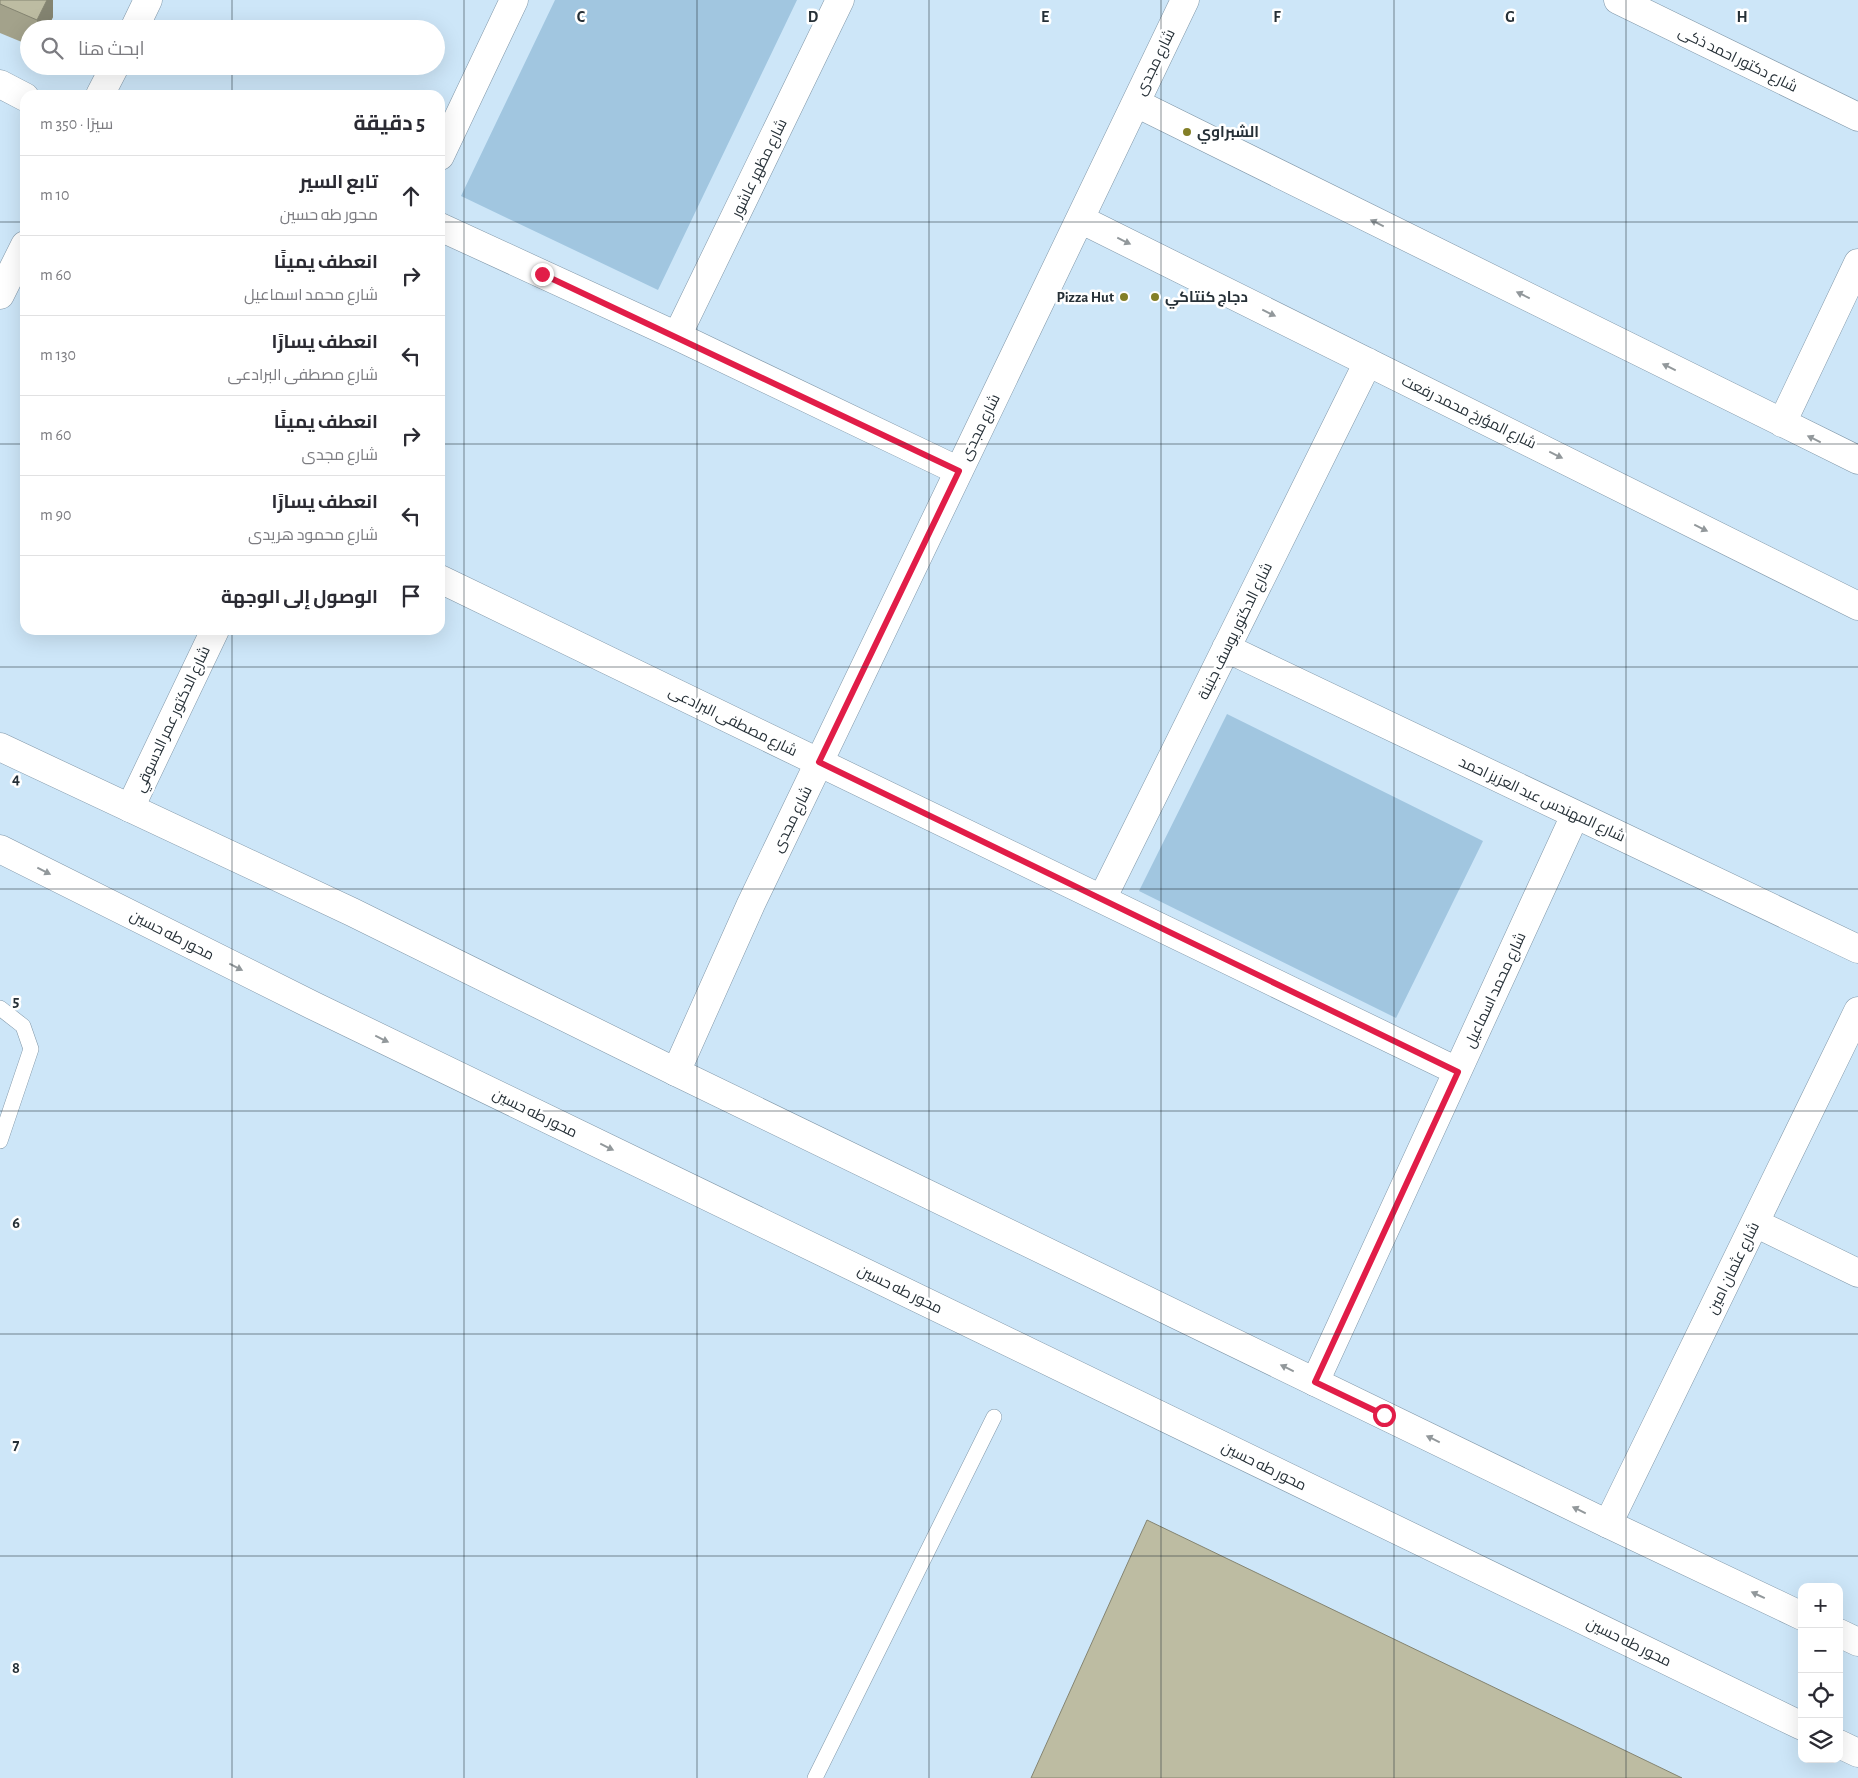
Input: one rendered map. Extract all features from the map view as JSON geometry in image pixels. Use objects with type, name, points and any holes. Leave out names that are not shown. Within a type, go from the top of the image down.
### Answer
[{"type":"street","points":[[138,20],[148,0]]},
{"type":"street","points":[[445,145],[514,0]]},
{"type":"street","name":"شارع مظهر عاشور","points":[[677,336],[840,0]]},
{"type":"street","name":"شارع مجدى","points":[[676,1072],[751,904],[1185,0]]},
{"type":"street","name":"شارع دكتور احمد ذكى","points":[[1618,0],[1858,117]]},
{"type":"street","points":[[103,90],[110,75]]},
{"type":"street","points":[[0,84],[20,94]]},
{"type":"street","points":[[1136,103],[1858,460]]},
{"type":"street","name":"شارع المؤرخ محمد رفعت","points":[[1080,219],[1858,606]]},
{"type":"street","points":[[445,229],[677,336],[959,471]]},
{"type":"street","points":[[0,295],[20,255]]},
{"type":"street","points":[[1782,423],[1858,263]]},
{"type":"street","name":"شارع الدكتور يوسف جنينة","points":[[1102,899],[1368,362]]},
{"type":"street","name":"شارع مصطفى البرادعى","points":[[445,582],[1458,1072]]},
{"type":"street","name":"شارع الدكتور عمر الدسوقي","points":[[130,808],[213,635]]},
{"type":"street","name":"شارع المهندس عبد العزيز احمد","points":[[1226,648],[1858,949]]},
{"type":"street","points":[[0,747],[352,912],[676,1072],[1608,1524],[1798,1614]]},
{"type":"street","name":"شارع محمد اسماعيل","points":[[1315,1382],[1575,815]]},
{"type":"street","name":"محور طه حسين","points":[[0,849],[312,1005],[1798,1724]]},
{"type":"street","name":"شارع عثمان امين","points":[[1608,1524],[1858,1011]]},
{"type":"street","points":[[1755,1223],[1858,1273]]},
{"type":"street","points":[[1843,1636],[1858,1642]]},
{"type":"street","points":[[1843,1746],[1858,1753]]},
{"type":"lane","points":[[0,1008],[23,1026],[31,1049],[0,1142]]},
{"type":"lane","points":[[815,1778],[994,1417]]},
{"type":"shaded area","points":[[555,0],[797,0],[658,290],[461,196]]},
{"type":"shaded area","points":[[1227,714],[1483,841],[1396,1018],[1139,891]]},
{"type":"building","points":[[0,0],[47,0],[37,20],[0,4]]},
{"type":"building","points":[[1147,1520],[1682,1778],[1031,1778]]},
{"type":"place","name":"الشبراوي","points":[[1187,132]]},
{"type":"place","name":"Pizza Hut","points":[[1124,297]]},
{"type":"place","name":"دجاج كنتاكي","points":[[1155,297]]},
{"type":"route","points":[[542,274],[677,336],[959,471],[819,762],[1458,1072],[1315,1382],[1384,1415]]}]
